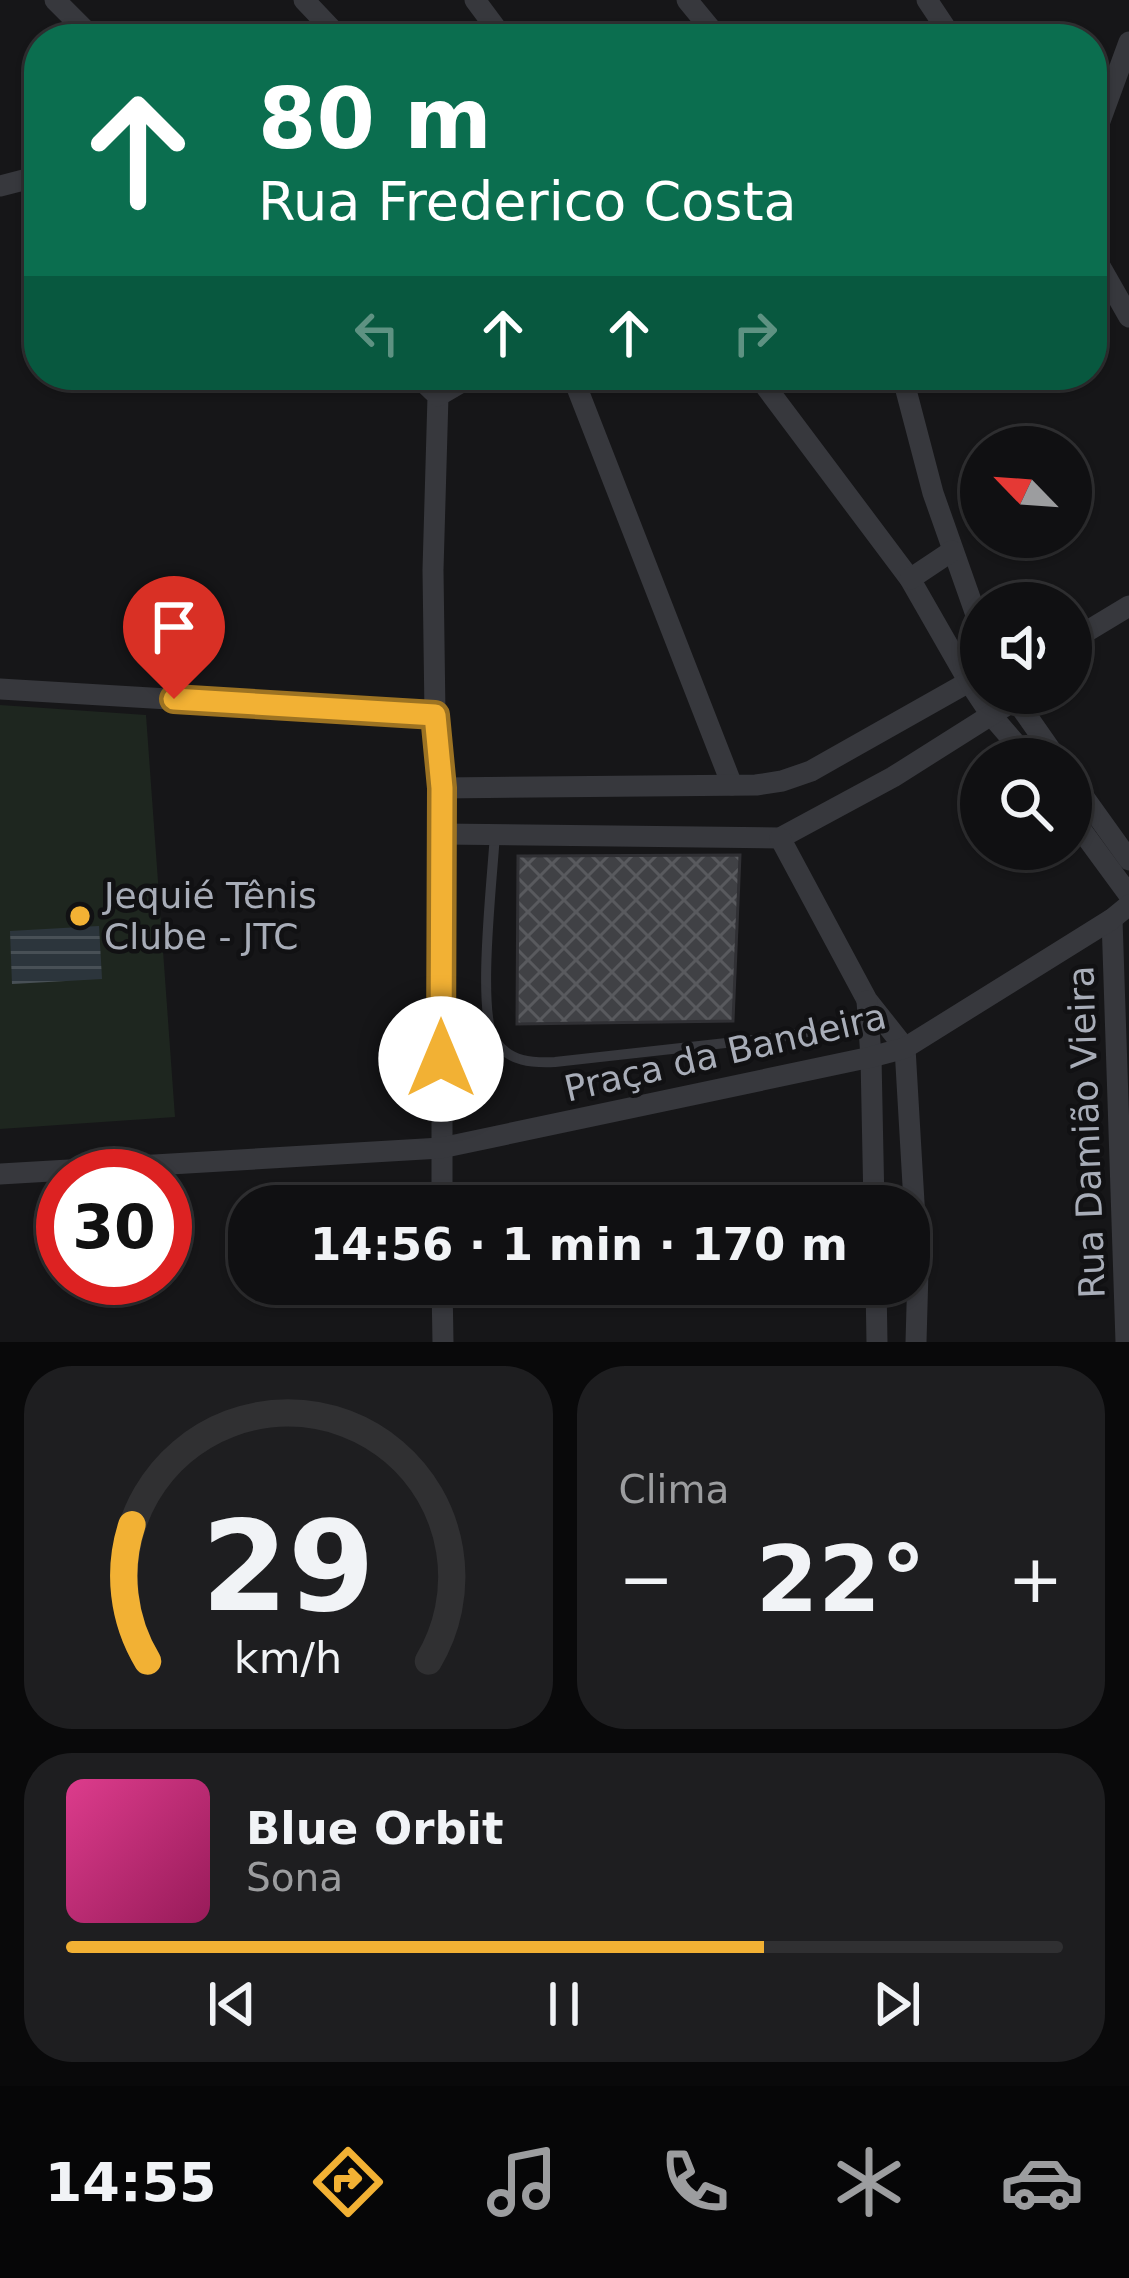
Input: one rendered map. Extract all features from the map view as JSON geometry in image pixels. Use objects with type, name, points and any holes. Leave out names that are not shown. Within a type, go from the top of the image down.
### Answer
[{"type":"street","points":[[56,0],[79,24]]},
{"type":"street","points":[[304,0],[327,24]]},
{"type":"street","points":[[687,0],[706,24]]},
{"type":"street","points":[[1107,102],[1129,42]]},
{"type":"street","points":[[1107,278],[1129,317]]},
{"type":"street","points":[[432,390],[438,396],[433,570],[435,715],[442,788],[442,1185]]},
{"type":"street","points":[[438,396],[448,390]]},
{"type":"street","points":[[578,390],[732,785]]},
{"type":"street","points":[[769,390],[910,579],[960,656]]},
{"type":"street","points":[[906,390],[932,493],[964,582]]},
{"type":"street","points":[[910,579],[952,551]]},
{"type":"street","points":[[1092,628],[1129,606]]},
{"type":"street","points":[[442,788],[769,783],[811,771],[960,687]]},
{"type":"street","points":[[0,689],[435,715]]},
{"type":"street","points":[[441,834],[780,838],[893,777],[991,715],[1011,738]]},
{"type":"street","points":[[1092,808],[1129,860]]},
{"type":"street","name":"Praça da Bandeira","points":[[780,838],[872,1013]]},
{"type":"street","points":[[1092,845],[1129,895]]},
{"type":"street","name":"Praça da Bandeira","points":[[0,1174],[441,1148],[871,1057],[905,1048],[1121,912]]},
{"type":"street","name":"Rua Damião Vieira","points":[[1121,912],[1126,1342]]},
{"type":"street","points":[[872,1013],[905,1048],[918,1271],[916,1342]]},
{"type":"street","points":[[872,1013],[874,1185]]},
{"type":"street","points":[[442,1305],[443,1342]]},
{"type":"street","points":[[876,1305],[877,1342]]},
{"type":"lane","name":"Praça da Bandeira","points":[[495,833],[486,1002],[492,1038],[508,1054],[527,1063],[555,1062],[780,1037],[872,1013]]},
{"type":"shaded area","name":"Jequié Tênis Clube - JTC","points":[[0,705],[146,715],[175,1117],[0,1129]]},
{"type":"shaded area","points":[[99,926],[102,979],[12,984],[10,931]]},
{"type":"building","points":[[740,855],[733,1021],[517,1024],[518,856]]},
{"type":"place","name":"Jequié Tênis Clube - JTC","points":[[80,916]]},
{"type":"route","points":[[174,699],[435,715],[442,788],[441,1059]]}]
